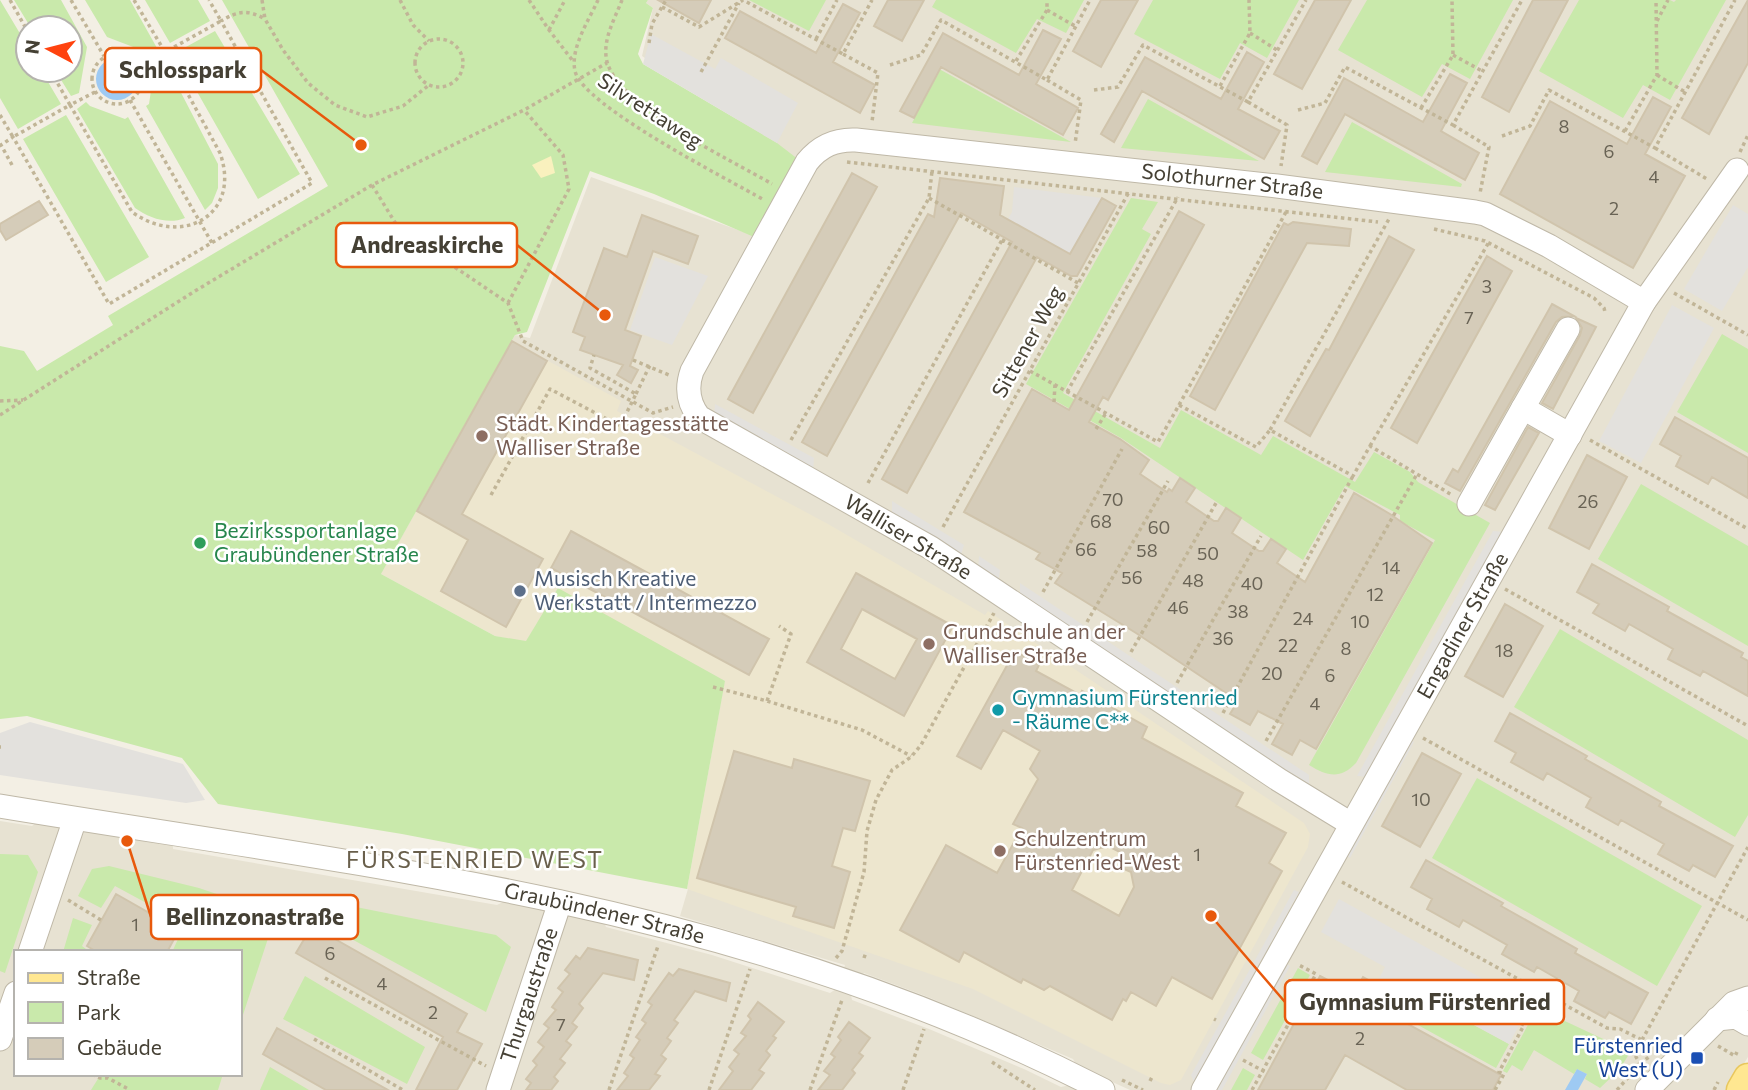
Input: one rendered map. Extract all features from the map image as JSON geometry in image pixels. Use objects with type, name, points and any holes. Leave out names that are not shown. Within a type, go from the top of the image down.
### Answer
[{"type":"main road","points":[[1741,1090],[1748,1078]]},
{"type":"street","name":"Solothurner Straße","points":[[785,202],[807,162],[817,151],[837,141],[869,141],[936,148],[1288,187],[1399,213],[1475,212],[1650,293]]},
{"type":"street","name":"Engadiner Straße","points":[[1203,1090],[1650,293],[1737,170]]},
{"type":"street","points":[[688,384],[692,371],[785,202]]},
{"type":"street","points":[[1469,504],[1568,329]]},
{"type":"street","name":"Walliser Straße","points":[[688,384],[690,403],[705,422],[931,548],[1351,824]]},
{"type":"street","points":[[1523,408],[1571,432]]},
{"type":"street","name":"Graubündener Straße","points":[[0,806],[387,870],[560,902],[709,939],[828,976],[947,1020],[1039,1058],[1103,1090]]},
{"type":"street","points":[[31,950],[75,818]]},
{"type":"street","name":"Thurgaustraße","points":[[501,1083],[560,902]]},
{"type":"street","points":[[1647,1090],[1734,1003],[1748,998]]},
{"type":"street","points":[[0,1039],[14,999]]},
{"type":"street","points":[[1717,1019],[1736,1017],[1748,1024]]},
{"type":"path","points":[[71,0],[104,57]]},
{"type":"path","points":[[58,84],[132,212],[146,222],[175,229],[200,221],[212,213],[221,199],[224,164],[220,153],[134,0]]},
{"type":"path","points":[[0,115],[109,304],[312,183],[209,0]]},
{"type":"path","points":[[262,0],[265,19],[308,83],[335,106],[367,117],[403,106],[429,85]]},
{"type":"path","points":[[400,0],[413,25],[429,41]]},
{"type":"path","points":[[529,0],[574,62]]},
{"type":"path","points":[[549,30],[565,0]]},
{"type":"path","name":"Silvrettaweg","points":[[598,0],[576,51],[574,62],[578,79],[588,92],[634,125],[785,202]]},
{"type":"path","name":"Silvrettaweg","points":[[622,0],[607,41],[607,63],[622,89],[649,112],[785,202]]},
{"type":"path","points":[[649,43],[652,24],[666,0]]},
{"type":"path","points":[[662,7],[699,27],[743,0],[878,73],[869,141]]},
{"type":"path","points":[[816,40],[837,0]]},
{"type":"path","points":[[843,54],[871,1],[865,0]]},
{"type":"path","points":[[1016,61],[1047,10],[1047,0]]},
{"type":"path","points":[[1047,80],[1090,0]]},
{"type":"path","points":[[1220,86],[1250,33],[1249,0]]},
{"type":"path","points":[[1248,102],[1306,0]]},
{"type":"path","points":[[1422,108],[1453,55],[1452,0]]},
{"type":"path","points":[[1453,125],[1522,0]]},
{"type":"path","points":[[1625,131],[1657,75],[1656,0]]},
{"type":"path","points":[[1656,23],[1668,0]]},
{"type":"path","points":[[1655,148],[1735,0]]},
{"type":"path","points":[[701,72],[739,2]]},
{"type":"path","points":[[1047,10],[1075,26]]},
{"type":"path","points":[[139,67],[238,11],[254,13],[265,19]]},
{"type":"path","points":[[890,65],[921,55],[941,20],[1081,100],[1073,164]]},
{"type":"path","points":[[1250,33],[1277,50]]},
{"type":"path","points":[[445,40],[452,43],[462,55],[462,71],[452,83],[437,87],[429,85],[418,74],[416,59],[423,45],[429,41],[445,40]]},
{"type":"path","points":[[1030,370],[1158,442],[1286,212],[1287,125],[1143,45],[1118,87],[1094,90]]},
{"type":"path","points":[[121,53],[132,58],[139,67],[142,82],[140,89],[130,100],[110,103],[94,92],[92,72],[104,57],[121,53]]},
{"type":"path","points":[[1453,55],[1482,72]]},
{"type":"path","points":[[0,415],[195,291],[372,185],[524,110],[607,63]]},
{"type":"path","points":[[1298,110],[1325,103],[1345,67],[1453,125],[1489,147],[1475,212]]},
{"type":"path","points":[[1657,75],[1686,92]]},
{"type":"path","points":[[1502,136],[1530,126],[1549,90],[1655,148],[1724,190]]},
{"type":"path","points":[[12,165],[1,145],[94,92]]},
{"type":"path","points":[[130,100],[212,243]]},
{"type":"path","points":[[508,303],[569,189],[563,155],[524,110]]},
{"type":"path","points":[[791,440],[929,198],[936,148]]},
{"type":"path","points":[[845,162],[1387,223],[1399,213]]},
{"type":"path","name":"Sittener Weg","points":[[943,527],[1140,172]]},
{"type":"path","points":[[1067,392],[1189,176]]},
{"type":"path","points":[[372,185],[396,224],[410,237],[508,303],[523,341],[653,413],[673,407]]},
{"type":"path","points":[[929,198],[1078,283]]},
{"type":"path","points":[[1178,405],[1256,447],[1270,430],[1387,223],[1399,213]]},
{"type":"path","points":[[1223,713],[1353,476],[1501,222]]},
{"type":"path","points":[[1423,228],[1463,234],[1488,243],[1594,298],[1605,312]]},
{"type":"path","points":[[868,483],[1002,240]]},
{"type":"path","points":[[1650,293],[1748,335]]},
{"type":"path","points":[[594,355],[590,368],[636,394]]},
{"type":"path","points":[[633,360],[650,365],[688,384]]},
{"type":"path","points":[[491,495],[550,389],[620,426],[650,365]]},
{"type":"path","points":[[1054,402],[1055,384]]},
{"type":"path","points":[[0,401],[25,400]]},
{"type":"path","points":[[1096,429],[1105,413]]},
{"type":"path","points":[[1270,430],[1353,476]]},
{"type":"path","points":[[1571,432],[1748,529]]},
{"type":"path","points":[[1370,446],[1469,504]]},
{"type":"path","points":[[1043,592],[1122,449]]},
{"type":"path","points":[[1266,741],[1417,474]]},
{"type":"path","points":[[1087,622],[1168,481]]},
{"type":"path","points":[[1131,652],[1216,503]]},
{"type":"path","points":[[1177,683],[1261,536]]},
{"type":"path","points":[[1488,579],[1748,726]]},
{"type":"path","points":[[828,976],[842,951],[864,872],[867,831],[876,800],[892,770],[911,757],[921,745],[995,611]]},
{"type":"path","points":[[767,701],[791,634],[779,626]]},
{"type":"path","points":[[713,687],[862,730],[911,757]]},
{"type":"path","points":[[1406,728],[1748,920]]},
{"type":"path","points":[[1640,1064],[1636,1057],[1642,1040],[1748,847]]},
{"type":"path","points":[[1342,882],[1607,1028],[1620,1029],[1642,1040]]},
{"type":"path","points":[[51,890],[101,920]]},
{"type":"path","points":[[609,1090],[658,944]]},
{"type":"path","points":[[864,958],[866,952]]},
{"type":"path","points":[[1252,1090],[1316,974],[1297,964]]},
{"type":"path","points":[[709,1090],[750,969]]},
{"type":"path","points":[[325,978],[501,1083]]},
{"type":"path","points":[[810,1090],[843,999]]},
{"type":"path","points":[[1495,1090],[1504,1074],[1499,1072],[1524,1025],[1520,1023]]},
{"type":"path","points":[[903,1090],[924,1029]]},
{"type":"path","points":[[314,1039],[403,1090]]},
{"type":"path","points":[[989,1059],[1035,1090]]},
{"type":"path","points":[[1243,1060],[1264,1072]]},
{"type":"path","points":[[96,1076],[108,1078],[130,1090]]},
{"type":"shaded area","points":[[648,0],[1748,0],[1748,1057],[1728,1090],[1130,1090],[1077,1066],[1073,1059],[928,997],[864,973],[857,976],[843,971],[845,965],[680,916],[688,889],[725,681],[381,574],[515,335],[530,338],[591,177],[766,242],[807,166],[642,56],[653,8],[646,3]]},
{"type":"shaded area","points":[[651,34],[715,69],[721,58],[798,103],[777,143],[643,64]]},
{"type":"shaded area","points":[[1014,187],[1102,198],[1070,254],[1008,219],[1012,212]]},
{"type":"shaded area","points":[[1733,205],[1748,214],[1748,267],[1722,311],[1684,289]]},
{"type":"shaded area","points":[[655,257],[708,276],[672,345],[630,330]]},
{"type":"shaded area","points":[[1672,305],[1714,328],[1641,463],[1599,441]]},
{"type":"shaded area","points":[[512,341],[621,401],[617,411],[828,524],[985,615],[988,611],[1304,823],[1310,834],[1308,847],[1181,1080],[1170,1085],[1161,1083],[973,989],[687,889],[725,681],[557,589],[526,642],[495,636],[381,574]]},
{"type":"shaded area","points":[[715,404],[814,458],[813,471],[714,416]]},
{"type":"shaded area","points":[[892,501],[964,545],[960,558],[892,516]]},
{"type":"shaded area","points":[[1493,531],[1506,532],[1369,777],[1357,776]]},
{"type":"shaded area","points":[[979,556],[1000,570],[998,583],[978,570]]},
{"type":"shaded area","points":[[1020,583],[1309,775],[1309,790],[1020,597]]},
{"type":"shaded area","points":[[30,722],[183,764],[205,800],[186,803],[0,775],[0,733]]},
{"type":"shaded area","points":[[1408,739],[1414,742],[1350,858],[1345,855]]},
{"type":"shaded area","points":[[0,821],[32,826],[37,822],[173,845],[173,849],[497,905],[505,901],[604,922],[606,927],[712,955],[830,993],[836,989],[851,995],[852,1000],[929,1029],[1061,1087],[1070,1085],[1079,1090],[0,1090]]},
{"type":"shaded area","points":[[1294,890],[1299,892],[1194,1082],[1191,1075]]},
{"type":"shaded area","points":[[1339,899],[1530,1005],[1509,1044],[1421,996],[1405,1023],[1373,1005],[1383,988],[1376,984],[1385,967],[1321,932]]},
{"type":"shaded area","points":[[1285,963],[1290,966],[1222,1090],[1215,1090]]},
{"type":"green space","points":[[0,0],[14,24],[14,84],[49,84],[61,104],[18,129],[0,98]]},
{"type":"green space","points":[[14,0],[61,0],[69,14],[22,14]]},
{"type":"green space","points":[[85,0],[130,0],[157,48],[149,53],[107,37]]},
{"type":"green space","points":[[145,0],[198,0],[210,21],[170,43]]},
{"type":"green space","name":"Bezirkssportanlage Graubündener Straße","points":[[222,0],[648,0],[646,3],[653,8],[638,54],[643,64],[777,143],[803,163],[761,240],[654,194],[590,171],[527,332],[515,335],[381,574],[495,636],[526,641],[558,588],[725,681],[687,889],[402,834],[218,804],[182,758],[27,716],[0,719],[0,346],[24,351],[37,371],[113,325],[108,316],[328,186]]},
{"type":"green space","points":[[749,0],[826,0],[809,31]]},
{"type":"green space","points":[[936,0],[1084,0],[1066,33],[1037,19],[1016,53],[932,7]]},
{"type":"green space","points":[[1153,0],[1299,0],[1267,58],[1240,43],[1220,79],[1134,34]]},
{"type":"green space","points":[[1367,0],[1513,0],[1470,79],[1442,64],[1422,97],[1338,50]]},
{"type":"green space","points":[[1579,0],[1726,0],[1670,100],[1643,85],[1623,118],[1539,71]]},
{"type":"green space","points":[[215,31],[300,174],[258,199],[175,53]]},
{"type":"green space","points":[[84,42],[87,47],[84,64]]},
{"type":"green space","points":[[163,58],[218,164],[218,188],[212,203],[205,210],[146,106],[149,104],[155,63]]},
{"type":"green space","points":[[941,70],[1071,142],[912,123]]},
{"type":"green space","points":[[64,84],[81,84],[79,93],[71,96]]},
{"type":"green space","points":[[1148,99],[1259,161],[1121,148]]},
{"type":"green space","points":[[86,102],[125,119],[128,117],[185,218],[172,221],[159,219],[135,208],[77,109]]},
{"type":"green space","points":[[66,115],[149,257],[106,282],[23,139]]},
{"type":"green space","points":[[1352,122],[1462,184],[1461,187],[1325,172]]},
{"type":"green space","points":[[1131,198],[1158,202],[1142,229],[1151,234],[1063,393],[1160,448],[1181,410],[1261,455],[1273,436],[1355,482],[1374,452],[1410,472],[1418,482],[1490,523],[1356,763],[1339,774],[1328,774],[1309,765],[1435,540],[1400,521],[1400,515],[1345,486],[1303,560],[1121,438],[1026,384]]},
{"type":"green space","points":[[1722,334],[1748,349],[1748,453],[1677,412]]},
{"type":"green space","points":[[1641,484],[1748,546],[1748,646],[1598,559]]},
{"type":"green space","points":[[1560,629],[1748,740],[1748,815],[1735,837],[1514,707]]},
{"type":"green space","points":[[1477,778],[1702,906],[1657,986],[1432,858]]},
{"type":"green space","points":[[0,854],[28,855],[38,872],[5,973],[0,971]]},
{"type":"green space","points":[[109,866],[199,888],[276,914],[242,1018],[242,950],[173,950],[185,924],[115,886],[101,908],[78,896],[92,869]]},
{"type":"green space","points":[[326,901],[496,935],[511,947],[486,1012],[322,923]]},
{"type":"green space","points":[[73,918],[92,925],[82,946],[87,950],[64,950]]},
{"type":"green space","points":[[1298,968],[1310,975],[1263,1060],[1251,1053]]},
{"type":"green space","points":[[305,976],[425,1047],[407,1084],[283,1019]]},
{"type":"green space","points":[[1420,996],[1509,1044],[1496,1068],[1407,1019]]},
{"type":"green space","points":[[1537,1008],[1614,1044],[1633,1048],[1619,1070],[1600,1088],[1585,1079],[1587,1074],[1577,1069],[1574,1074],[1534,1050],[1522,1071],[1512,1065],[1507,1073],[1503,1071]]},
{"type":"green space","points":[[270,1067],[309,1090],[260,1090]]},
{"type":"green space","points":[[1243,1068],[1255,1075],[1247,1090],[1231,1090]]},
{"type":"green space","points":[[100,1076],[222,1076],[218,1090],[91,1090]]},
{"type":"sand","points":[[551,156],[555,173],[541,178],[532,165]]},
{"type":"water","points":[[117,58],[132,64],[138,79],[132,94],[117,100],[102,94],[96,79],[102,64]]},
{"type":"water","points":[[1577,1069],[1587,1074],[1578,1090],[1565,1090]]},
{"type":"building","points":[[658,0],[711,0],[699,23]]},
{"type":"building","points":[[888,0],[924,0],[902,41],[874,26]]},
{"type":"building","points":[[1101,0],[1138,0],[1101,67],[1073,51]]},
{"type":"building","points":[[1315,0],[1351,0],[1302,89],[1274,74]]},
{"type":"building","points":[[1533,0],[1568,0],[1509,112],[1482,97]]},
{"type":"building","points":[[1748,0],[1748,63],[1709,134],[1682,118]]},
{"type":"building","points":[[843,4],[860,13],[833,62],[875,85],[860,113],[725,38],[740,11],[816,53]]},
{"type":"building","points":[[1043,30],[1061,39],[1036,84],[1078,108],[1063,135],[941,67],[914,118],[900,111],[943,33],[1019,75]]},
{"type":"building","points":[[1247,52],[1264,62],[1238,109],[1280,131],[1264,159],[1142,91],[1114,142],[1101,134],[1145,57],[1221,99]]},
{"type":"building","points":[[1450,74],[1467,83],[1441,131],[1479,153],[1465,180],[1345,114],[1317,164],[1302,156],[1344,78],[1423,122]]},
{"type":"building","points":[[1653,97],[1671,107],[1645,154],[1685,176],[1633,268],[1500,194],[1550,101],[1627,144]]},
{"type":"building","points":[[852,173],[877,187],[753,413],[728,399]]},
{"type":"building","points":[[940,178],[1004,186],[1000,215],[1070,254],[1102,198],[1116,206],[1077,276],[1071,276],[1037,257],[907,493],[882,479],[1012,242],[961,213],[827,456],[802,442],[928,214],[934,217]]},
{"type":"building","points":[[39,201],[48,215],[6,240],[0,230],[0,224]]},
{"type":"building","points":[[1179,211],[1204,225],[1108,400],[1103,397],[1089,422],[1120,439],[1149,460],[1140,474],[1167,492],[1169,489],[1172,491],[1180,478],[1195,488],[1186,502],[1214,521],[1218,521],[1226,508],[1241,518],[1232,533],[1259,551],[1263,551],[1271,539],[1286,549],[1277,563],[1305,582],[1354,493],[1432,543],[1316,749],[1300,740],[1292,755],[1272,744],[1283,724],[1258,711],[1250,725],[1230,714],[1238,701],[1055,583],[1062,573],[1036,559],[1040,553],[964,512],[1032,389],[1069,410]]},
{"type":"building","points":[[642,215],[698,236],[688,264],[653,251],[625,330],[641,336],[630,366],[638,370],[631,383],[617,375],[623,365],[580,350],[585,337],[573,332],[604,248],[627,257]]},
{"type":"building","points":[[1293,222],[1351,229],[1349,246],[1307,243],[1215,410],[1190,396],[1284,223],[1288,225]]},
{"type":"building","points":[[1389,236],[1414,250],[1310,436],[1285,421],[1326,349],[1329,350]]},
{"type":"building","points":[[1487,256],[1512,271],[1417,443],[1391,428]]},
{"type":"building","points":[[1552,304],[1574,316],[1562,317],[1556,322],[1460,491],[1445,483],[1453,469],[1458,472]]},
{"type":"building","points":[[1576,318],[1596,327],[1553,409],[1542,403],[1580,335],[1582,328]]},
{"type":"building","points":[[512,341],[547,361],[462,514],[543,559],[506,627],[441,591],[468,540],[417,511]]},
{"type":"building","points":[[1675,417],[1748,458],[1748,498],[1712,477],[1708,484],[1676,466],[1681,456],[1660,444]]},
{"type":"building","points":[[1528,427],[1539,433],[1495,510],[1485,505]]},
{"type":"building","points":[[1587,455],[1627,477],[1589,549],[1549,528]]},
{"type":"building","points":[[571,531],[769,639],[749,675],[551,568]]},
{"type":"building","points":[[1592,564],[1669,607],[1667,611],[1743,653],[1741,657],[1748,661],[1748,696],[1703,671],[1700,676],[1668,659],[1673,649],[1629,624],[1625,631],[1593,613],[1599,604],[1577,592]]},
{"type":"building","name":"Grundschule an der Walliser Straße","points":[[856,573],[953,626],[904,716],[807,662]],"holes":[[[862,609],[917,639],[895,679],[841,649]]]},
{"type":"building","points":[[1505,604],[1543,626],[1503,697],[1465,676]]},
{"type":"building","points":[[1015,651],[1039,665],[1036,671],[1080,695],[1082,691],[1147,727],[1142,738],[1243,793],[1236,806],[1286,833],[1269,863],[1282,871],[1212,999],[1172,977],[1156,1006],[1131,992],[1126,1001],[1123,999],[1112,1020],[1050,986],[1044,990],[1023,979],[1021,983],[964,952],[959,962],[900,930],[946,845],[997,873],[1022,828],[1013,824],[1038,779],[1030,769],[1040,751],[1003,730],[981,769],[957,756]],"holes":[[[1108,846],[1120,852],[1124,869],[1131,872],[1134,887],[1119,916],[1072,890],[1093,850]]]},
{"type":"building","points":[[1510,713],[1661,802],[1659,806],[1733,846],[1715,877],[1693,865],[1689,871],[1658,854],[1664,844],[1621,820],[1618,825],[1586,807],[1591,798],[1547,773],[1543,780],[1511,762],[1516,753],[1495,741]]},
{"type":"building","points":[[734,751],[792,768],[794,759],[870,781],[855,831],[843,828],[832,866],[850,872],[834,928],[793,916],[796,907],[697,878]]},
{"type":"building","points":[[1422,753],[1461,774],[1420,847],[1382,826]]},
{"type":"building","points":[[1426,860],[1577,949],[1575,953],[1648,993],[1631,1024],[1609,1012],[1605,1018],[1574,1001],[1579,991],[1537,967],[1534,972],[1502,954],[1507,945],[1463,920],[1459,927],[1427,909],[1432,899],[1411,887]]},
{"type":"building","points":[[116,894],[179,930],[168,950],[94,950],[87,946]]},
{"type":"building","points":[[312,926],[467,1014],[457,1032],[482,1044],[457,1090],[416,1090],[443,1037],[296,953]]},
{"type":"building","points":[[588,948],[638,960],[634,980],[603,973],[579,1004],[583,1008],[572,1023],[577,1027],[566,1041],[571,1045],[560,1059],[565,1063],[554,1077],[558,1081],[551,1090],[526,1090],[531,1083],[526,1079],[537,1065],[533,1061],[544,1047],[538,1042],[549,1028],[544,1024],[556,1010],[552,1007],[563,992],[558,988],[570,974],[565,970],[576,956],[580,959]]},
{"type":"building","points":[[679,969],[730,983],[726,1001],[695,991],[674,1020],[678,1023],[667,1038],[671,1041],[661,1055],[666,1059],[655,1074],[660,1076],[649,1090],[617,1090],[628,1076],[624,1073],[634,1058],[630,1055],[640,1040],[636,1037],[646,1023],[642,1020],[652,1005],[648,1002],[669,973],[673,976]]},
{"type":"building","points":[[1320,976],[1354,994],[1363,977],[1383,988],[1373,1005],[1501,1075],[1493,1090],[1407,1090],[1345,1055],[1325,1090],[1258,1090]]},
{"type":"building","points":[[758,1002],[784,1022],[766,1051],[770,1055],[759,1070],[764,1073],[751,1090],[719,1090],[733,1071],[729,1067],[739,1054],[734,1050],[746,1036],[741,1033]]},
{"type":"building","points":[[849,1022],[870,1038],[859,1053],[863,1056],[852,1070],[855,1073],[842,1090],[818,1090],[830,1075],[824,1071],[835,1057],[831,1054],[841,1040],[838,1037]]},
{"type":"building","points":[[277,1028],[388,1090],[326,1090],[263,1054]]},
{"type":"place","name":"Schlosspark","points":[[361,145]]},
{"type":"place","name":"Andreaskirche","points":[[605,315]]},
{"type":"place","name":"Städt. Kindertagesstätte Walliser Straße","points":[[482,436]]},
{"type":"place","name":"Bezirkssportanlage Graubündener Straße","points":[[200,543]]},
{"type":"place","name":"Musisch Kreative Werkstatt / Intermezzo","points":[[520,591]]},
{"type":"place","name":"Grundschule an der Walliser Straße","points":[[929,644]]},
{"type":"place","name":"Gymnasium Fürstenried - Räume C**","points":[[998,710]]},
{"type":"place","name":"Bellinzonastraße","points":[[127,841]]},
{"type":"place","name":"Schulzentrum Fürstenried-West","points":[[1000,851]]},
{"type":"place","name":"Gymnasium Fürstenried","points":[[1211,916]]},
{"type":"place","name":"Fürstenried West (U)","points":[[1697,1058]]},
{"type":"district","name":"FÜRSTENRIED WEST","points":[[475,860]]}]
